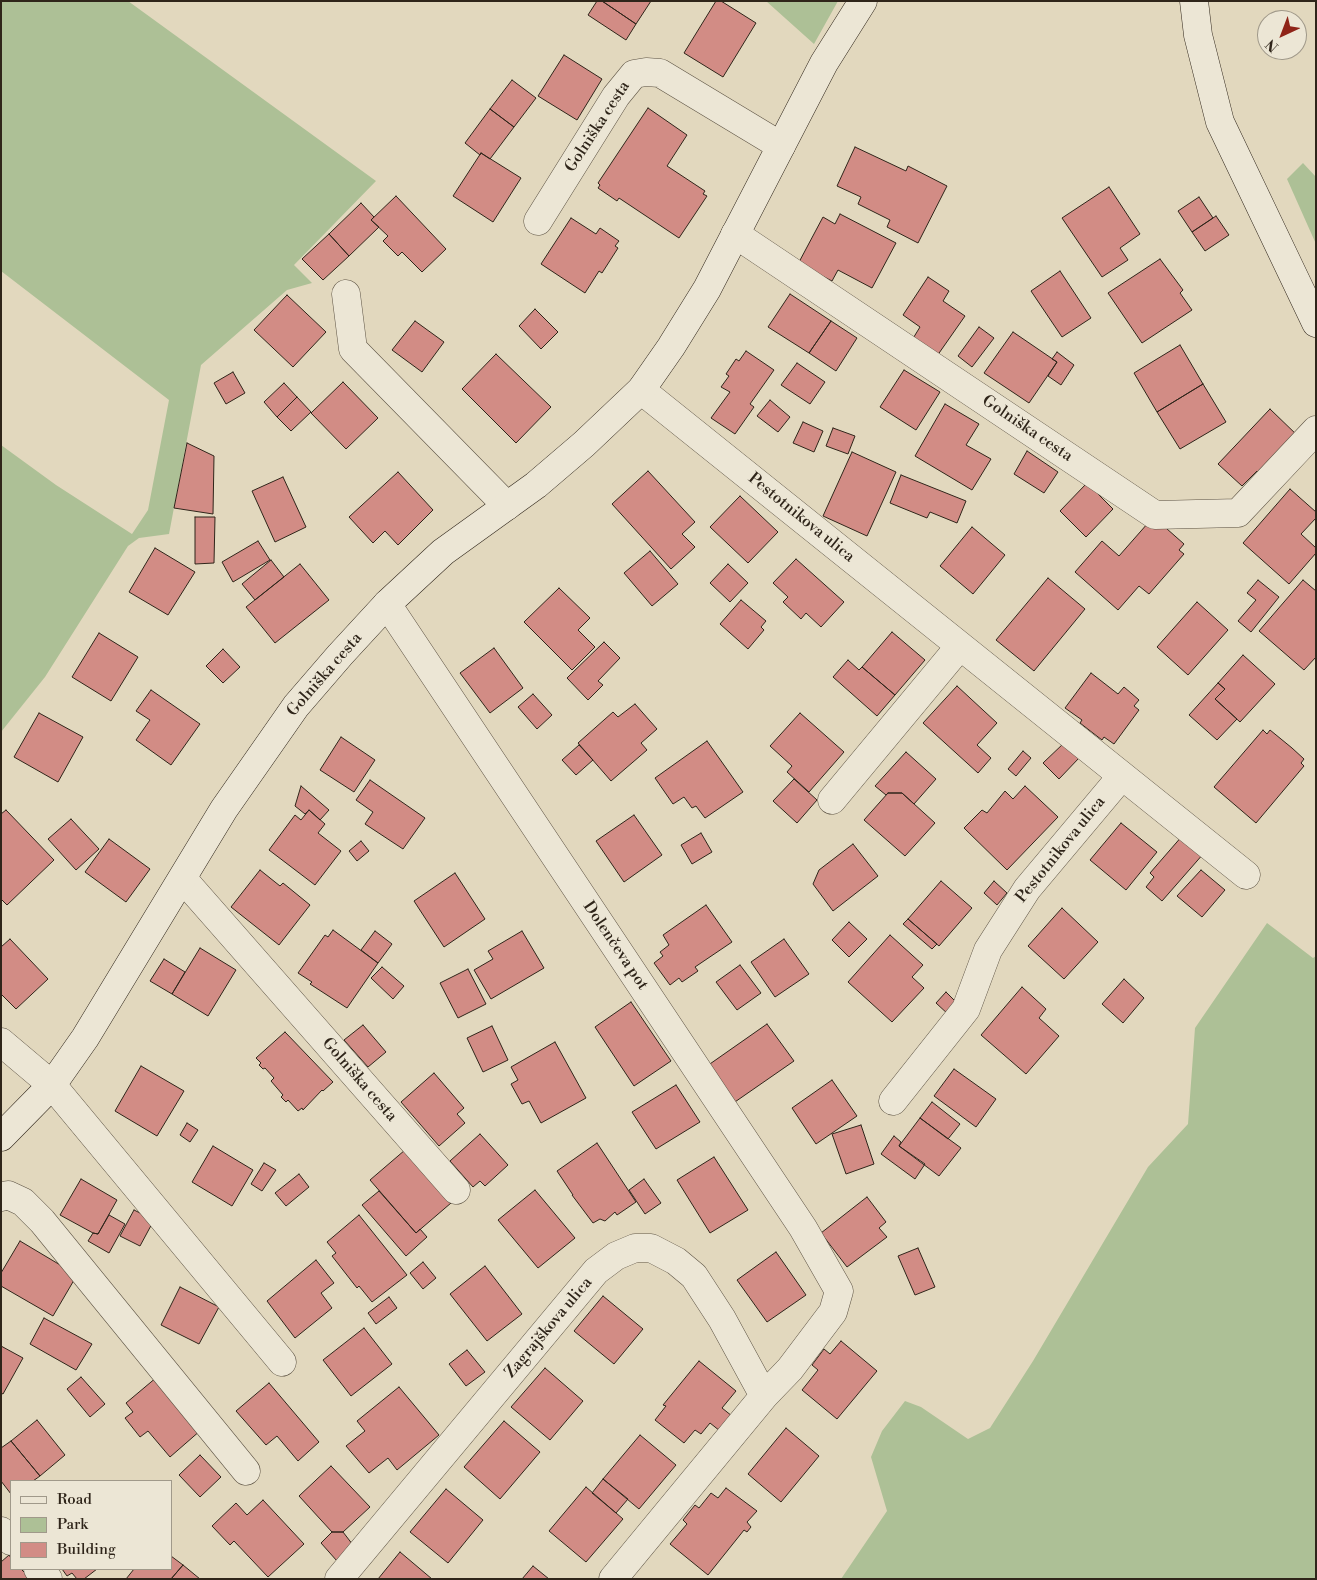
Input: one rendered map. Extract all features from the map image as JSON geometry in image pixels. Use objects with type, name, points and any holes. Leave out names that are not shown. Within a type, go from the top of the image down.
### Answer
[{"type":"street","name":"Golniška cesta","points":[[1,1137],[52,1085],[85,1038],[224,809],[296,706],[387,604],[443,552],[536,485],[584,444],[641,390],[708,289],[824,62],[863,1]]},
{"type":"street","points":[[1194,1],[1198,35],[1220,122],[1316,323]]},
{"type":"street","name":"Golniška cesta","points":[[538,221],[616,96],[634,74],[646,72],[660,73],[781,146]]},
{"type":"street","name":"Golniška cesta","points":[[735,234],[1156,515],[1238,513],[1316,430]]},
{"type":"street","points":[[346,294],[353,349],[507,506]]},
{"type":"street","name":"Pestotnikova ulica","points":[[641,390],[1121,777],[1246,875]]},
{"type":"street","name":"Dolenčeva pot","points":[[387,604],[803,1228],[839,1291],[834,1312],[790,1369],[764,1396]]},
{"type":"street","points":[[832,800],[960,646]]},
{"type":"street","name":"Pestotnikova ulica","points":[[893,1101],[966,1009],[988,950],[1027,889],[1121,777]]},
{"type":"street","name":"Golniška cesta","points":[[183,879],[456,1190]]},
{"type":"street","points":[[1,1042],[52,1085],[282,1362]]},
{"type":"street","points":[[1,1197],[8,1195],[23,1202],[42,1221],[246,1471]]},
{"type":"street","name":"Zagrajškova ulica","points":[[340,1579],[596,1271],[622,1253],[635,1248],[651,1248],[676,1262],[694,1276],[722,1319],[764,1396]]},
{"type":"street","points":[[613,1579],[764,1396]]},
{"type":"street","points":[[1,1531],[10,1540]]},
{"type":"street","points":[[39,1570],[48,1579]]},
{"type":"green space","points":[[1,1],[128,1],[376,181],[294,265],[312,283],[287,290],[201,365],[169,534],[139,538],[128,546],[45,677],[1,732],[1,445],[56,485],[132,534],[148,510],[169,400],[1,271]]},
{"type":"green space","points":[[766,1],[838,1],[814,44]]},
{"type":"green space","points":[[1303,163],[1316,177],[1316,244],[1287,179]]},
{"type":"green space","points":[[1267,923],[1313,958],[1316,956],[1316,1579],[841,1579],[887,1511],[871,1457],[882,1431],[905,1401],[921,1407],[968,1439],[990,1428],[1033,1361],[1148,1167],[1188,1124],[1195,1028]]},
{"type":"building","points":[[597,1],[602,1],[636,24],[626,40],[588,15]]},
{"type":"building","points":[[602,1],[651,1],[636,24]]},
{"type":"building","points":[[716,1],[721,1],[756,23],[723,77],[684,53]]},
{"type":"building","points":[[564,55],[602,79],[577,120],[538,96]]},
{"type":"building","points":[[512,80],[536,98],[514,127],[490,109]]},
{"type":"building","points":[[648,108],[687,135],[667,166],[705,191],[703,194],[707,196],[679,238],[619,198],[617,201],[598,188],[600,185],[598,183]]},
{"type":"building","points":[[490,109],[514,127],[490,159],[481,153],[480,155],[465,143]]},
{"type":"building","points":[[855,147],[906,171],[908,166],[947,186],[918,243],[887,227],[890,220],[858,204],[861,197],[837,186]]},
{"type":"building","points":[[481,153],[521,178],[493,222],[453,196]]},
{"type":"building","points":[[1109,187],[1140,234],[1120,248],[1128,260],[1102,277],[1062,218]]},
{"type":"building","points":[[396,196],[446,249],[422,272],[402,252],[398,256],[383,241],[388,236],[371,220]]},
{"type":"building","points":[[1199,197],[1213,218],[1192,232],[1178,211]]},
{"type":"building","points":[[361,203],[374,217],[371,220],[379,227],[349,256],[329,234]]},
{"type":"building","points":[[840,214],[896,243],[872,288],[838,270],[832,281],[798,264],[823,217],[835,224]]},
{"type":"building","points":[[1216,216],[1229,235],[1205,251],[1192,232]]},
{"type":"building","points":[[571,218],[596,234],[600,228],[619,241],[615,246],[618,248],[602,273],[599,271],[585,293],[541,264]]},
{"type":"building","points":[[329,234],[349,256],[323,280],[302,259]]},
{"type":"building","points":[[1160,259],[1183,290],[1180,293],[1192,310],[1142,343],[1108,293]]},
{"type":"building","points":[[1060,271],[1091,318],[1062,337],[1031,291]]},
{"type":"building","points":[[928,277],[949,291],[943,301],[965,316],[937,356],[912,340],[920,327],[903,315]]},
{"type":"building","points":[[790,294],[831,321],[809,353],[768,327]]},
{"type":"building","points":[[287,295],[326,332],[293,367],[254,330]]},
{"type":"building","points":[[535,309],[558,332],[541,349],[519,326]]},
{"type":"building","points":[[415,321],[444,342],[422,372],[392,350]]},
{"type":"building","points":[[831,321],[857,338],[836,371],[809,353]]},
{"type":"building","points":[[979,327],[994,338],[972,367],[958,356]]},
{"type":"building","points":[[1013,332],[1057,362],[1029,403],[984,373]]},
{"type":"building","points":[[1180,345],[1203,384],[1157,412],[1134,373]]},
{"type":"building","points":[[746,351],[774,370],[750,404],[754,407],[735,434],[711,418],[730,392],[721,387],[729,376],[726,374],[736,359],[739,361]]},
{"type":"building","points":[[1057,352],[1074,365],[1061,385],[1048,376],[1057,362],[1052,359]]},
{"type":"building","points":[[496,354],[551,407],[516,443],[462,389]]},
{"type":"building","points":[[797,363],[825,382],[810,404],[781,385]]},
{"type":"building","points":[[904,370],[940,392],[916,430],[880,407]]},
{"type":"building","points":[[233,372],[245,393],[226,404],[214,383]]},
{"type":"building","points":[[343,382],[378,418],[346,449],[311,413]]},
{"type":"building","points":[[284,383],[297,397],[277,417],[264,402]]},
{"type":"building","points":[[1203,384],[1226,422],[1180,449],[1157,412]]},
{"type":"building","points":[[297,397],[311,412],[291,431],[277,417]]},
{"type":"building","points":[[770,400],[790,417],[778,432],[757,416]]},
{"type":"building","points":[[945,404],[979,424],[966,445],[991,459],[972,490],[915,456]]},
{"type":"building","points":[[1270,409],[1299,437],[1261,475],[1257,471],[1242,486],[1218,464]]},
{"type":"building","points":[[803,422],[823,431],[814,452],[793,443]]},
{"type":"building","points":[[833,428],[855,436],[848,454],[826,446]]},
{"type":"building","points":[[187,443],[214,456],[213,514],[174,508]]},
{"type":"building","points":[[1027,451],[1058,472],[1044,493],[1014,474]]},
{"type":"building","points":[[852,452],[896,472],[867,536],[823,516]]},
{"type":"building","points":[[648,471],[695,522],[682,534],[695,547],[671,569],[612,504]]},
{"type":"building","points":[[398,472],[433,510],[398,545],[385,531],[373,543],[349,517]]},
{"type":"building","points":[[901,475],[966,501],[957,523],[930,512],[927,518],[890,503]]},
{"type":"building","points":[[283,477],[306,527],[275,542],[252,491]]},
{"type":"building","points":[[1087,483],[1113,509],[1086,537],[1060,511]]},
{"type":"building","points":[[1290,489],[1316,512],[1316,518],[1301,534],[1316,548],[1316,553],[1289,584],[1243,543]]},
{"type":"building","points":[[740,496],[778,532],[748,563],[710,527]]},
{"type":"building","points":[[195,517],[215,517],[214,563],[195,564]]},
{"type":"building","points":[[1158,521],[1184,544],[1179,550],[1184,554],[1149,594],[1139,586],[1118,610],[1075,572],[1102,541],[1119,556],[1148,523]]},
{"type":"building","points":[[972,527],[1005,555],[973,594],[940,566]]},
{"type":"building","points":[[258,541],[270,560],[233,582],[222,562]]},
{"type":"building","points":[[155,548],[195,572],[168,615],[129,592]]},
{"type":"building","points":[[650,551],[678,584],[652,606],[624,573]]},
{"type":"building","points":[[796,559],[844,602],[821,627],[806,613],[801,619],[783,602],[788,597],[773,583]]},
{"type":"building","points":[[271,560],[284,577],[255,600],[242,584]]},
{"type":"building","points":[[300,564],[329,600],[275,643],[246,607]]},
{"type":"building","points":[[728,564],[748,583],[730,602],[710,583]]},
{"type":"building","points":[[1048,578],[1085,609],[1034,671],[996,640]]},
{"type":"building","points":[[1258,580],[1279,597],[1251,632],[1238,621],[1256,600],[1247,593]]},
{"type":"building","points":[[1303,580],[1316,591],[1316,657],[1304,670],[1259,631]]},
{"type":"building","points":[[559,588],[590,618],[578,630],[595,647],[572,670],[524,622]]},
{"type":"building","points":[[741,600],[766,621],[761,627],[764,630],[748,649],[720,624]]},
{"type":"building","points":[[1197,602],[1228,630],[1188,675],[1157,647]]},
{"type":"building","points":[[892,632],[925,660],[895,695],[862,667]]},
{"type":"building","points":[[99,633],[138,657],[111,701],[72,677]]},
{"type":"building","points":[[604,642],[620,658],[598,681],[603,685],[588,700],[567,678]]},
{"type":"building","points":[[494,648],[523,688],[490,713],[460,673]]},
{"type":"building","points":[[223,649],[240,667],[223,683],[206,666]]},
{"type":"building","points":[[1243,655],[1275,684],[1240,722],[1215,699],[1225,689],[1218,683]]},
{"type":"building","points":[[848,660],[859,670],[862,667],[895,695],[877,716],[833,677]]},
{"type":"building","points":[[1091,673],[1118,694],[1124,687],[1139,700],[1134,706],[1139,710],[1114,744],[1104,737],[1102,740],[1080,723],[1082,720],[1065,708]]},
{"type":"building","points":[[1218,683],[1225,689],[1215,699],[1237,719],[1217,740],[1189,715]]},
{"type":"building","points":[[957,686],[997,723],[977,745],[991,758],[978,773],[923,723]]},
{"type":"building","points":[[151,690],[200,724],[171,765],[136,740],[150,720],[136,711]]},
{"type":"building","points":[[533,694],[552,715],[537,729],[518,707]]},
{"type":"building","points":[[635,704],[657,729],[641,743],[647,750],[611,781],[578,743],[613,712],[618,717]]},
{"type":"building","points":[[39,713],[83,737],[58,782],[14,757]]},
{"type":"building","points":[[800,713],[844,752],[809,792],[787,772],[792,766],[770,746]]},
{"type":"building","points":[[1263,730],[1267,734],[1270,730],[1292,748],[1304,759],[1301,763],[1304,766],[1256,823],[1214,787]]},
{"type":"building","points":[[341,737],[375,760],[354,792],[320,770]]},
{"type":"building","points":[[707,741],[743,792],[705,818],[696,806],[692,808],[684,797],[673,804],[655,778]]},
{"type":"building","points":[[1064,743],[1079,758],[1059,779],[1043,763]]},
{"type":"building","points":[[579,745],[593,760],[576,775],[562,760]]},
{"type":"building","points":[[1023,751],[1031,758],[1016,776],[1008,769]]},
{"type":"building","points":[[906,752],[936,779],[914,804],[902,793],[888,793],[886,795],[875,786]]},
{"type":"building","points":[[794,779],[817,800],[797,823],[773,801]]},
{"type":"building","points":[[370,780],[425,818],[403,849],[365,824],[373,812],[356,800]]},
{"type":"building","points":[[301,786],[329,810],[320,820],[309,810],[305,814],[295,806]]},
{"type":"building","points":[[1025,786],[1058,817],[1007,870],[964,828],[982,810],[987,813],[1005,791],[1013,799]]},
{"type":"building","points":[[888,793],[902,793],[935,823],[905,856],[864,820]]},
{"type":"building","points":[[6,810],[54,860],[7,905],[1,899],[1,814]]},
{"type":"building","points":[[309,810],[325,824],[318,833],[341,851],[315,885],[269,850],[295,815],[301,820]]},
{"type":"building","points":[[634,815],[662,855],[624,882],[596,841]]},
{"type":"building","points":[[71,819],[99,849],[76,870],[48,839]]},
{"type":"building","points":[[1121,823],[1157,852],[1126,890],[1090,860]]},
{"type":"building","points":[[701,833],[712,852],[692,864],[681,845]]},
{"type":"building","points":[[1183,835],[1204,853],[1162,901],[1146,887],[1154,877],[1150,873]]},
{"type":"building","points":[[109,839],[150,869],[126,902],[85,872]]},
{"type":"building","points":[[361,841],[369,851],[357,861],[349,851]]},
{"type":"building","points":[[853,844],[878,876],[833,911],[813,884],[819,870]]},
{"type":"building","points":[[260,870],[280,886],[283,883],[310,905],[279,945],[231,907]]},
{"type":"building","points":[[1201,870],[1225,890],[1202,917],[1177,896]]},
{"type":"building","points":[[455,873],[485,919],[444,947],[414,901]]},
{"type":"building","points":[[941,881],[972,908],[939,946],[908,919]]},
{"type":"building","points":[[994,881],[1007,893],[997,905],[984,893]]},
{"type":"building","points":[[706,905],[732,942],[695,967],[698,971],[682,982],[679,978],[670,985],[654,963],[663,956],[660,952],[669,945],[663,935]]},
{"type":"building","points":[[1062,908],[1098,942],[1064,979],[1028,946]]},
{"type":"building","points":[[908,919],[937,944],[932,949],[903,924]]},
{"type":"building","points":[[849,922],[867,939],[849,957],[832,940]]},
{"type":"building","points":[[333,930],[378,963],[347,1008],[310,984],[312,982],[298,973],[325,935],[328,937]]},
{"type":"building","points":[[375,931],[392,944],[378,963],[361,950]]},
{"type":"building","points":[[522,931],[544,968],[491,999],[474,970],[493,959],[488,951]]},
{"type":"building","points":[[890,935],[923,965],[912,977],[924,988],[892,1022],[848,982]]},
{"type":"building","points":[[10,939],[48,979],[16,1009],[1,994],[1,947]]},
{"type":"building","points":[[784,939],[809,974],[775,997],[751,962]]},
{"type":"building","points":[[200,948],[236,970],[208,1016],[172,994]]},
{"type":"building","points":[[164,959],[185,972],[172,994],[150,981]]},
{"type":"building","points":[[740,965],[761,993],[737,1010],[716,982]]},
{"type":"building","points":[[382,967],[404,986],[393,999],[371,978]]},
{"type":"building","points":[[468,969],[486,1004],[458,1018],[440,983]]},
{"type":"building","points":[[1124,979],[1144,998],[1123,1023],[1102,1004]]},
{"type":"building","points":[[1022,987],[1046,1009],[1039,1018],[1059,1036],[1026,1074],[981,1035]]},
{"type":"building","points":[[946,992],[959,1005],[949,1015],[936,1003]]},
{"type":"building","points":[[631,1002],[671,1061],[634,1086],[595,1027]]},
{"type":"building","points":[[767,1024],[794,1061],[732,1104],[707,1066]]},
{"type":"building","points":[[363,1025],[386,1052],[368,1067],[344,1040]]},
{"type":"building","points":[[492,1026],[508,1060],[483,1072],[467,1038]]},
{"type":"building","points":[[285,1032],[333,1082],[322,1090],[303,1110],[302,1108],[298,1111],[288,1100],[286,1102],[281,1097],[283,1095],[271,1081],[274,1078],[265,1068],[263,1069],[259,1065],[261,1063],[256,1058]]},
{"type":"building","points":[[555,1042],[586,1098],[541,1123],[529,1101],[522,1104],[511,1084],[518,1080],[511,1067]]},
{"type":"building","points":[[141,1066],[184,1091],[157,1136],[115,1111]]},
{"type":"building","points":[[954,1069],[996,1099],[976,1127],[934,1096]]},
{"type":"building","points":[[434,1073],[464,1108],[457,1114],[465,1123],[439,1146],[401,1102]]},
{"type":"building","points":[[832,1080],[857,1116],[816,1144],[792,1108]]},
{"type":"building","points":[[676,1085],[700,1122],[656,1149],[632,1112]]},
{"type":"building","points":[[932,1102],[960,1124],[948,1139],[920,1118]]},
{"type":"building","points":[[920,1118],[961,1148],[939,1176],[899,1146]]},
{"type":"building","points":[[187,1123],[198,1130],[190,1142],[180,1135]]},
{"type":"building","points":[[861,1125],[874,1164],[846,1174],[832,1134]]},
{"type":"building","points":[[480,1134],[508,1165],[485,1186],[480,1181],[473,1187],[450,1161]]},
{"type":"building","points":[[894,1136],[901,1142],[899,1146],[925,1164],[915,1179],[881,1154]]},
{"type":"building","points":[[597,1143],[636,1202],[617,1215],[615,1212],[605,1221],[600,1219],[593,1223],[557,1171]]},
{"type":"building","points":[[213,1146],[253,1170],[232,1206],[192,1182]]},
{"type":"building","points":[[405,1150],[451,1203],[416,1233],[370,1180]]},
{"type":"building","points":[[714,1157],[748,1210],[710,1233],[677,1180]]},
{"type":"building","points":[[264,1163],[276,1170],[262,1191],[251,1184]]},
{"type":"building","points":[[299,1174],[309,1187],[286,1206],[275,1193]]},
{"type":"building","points":[[81,1179],[117,1200],[98,1234],[60,1215]]},
{"type":"building","points":[[644,1179],[661,1203],[645,1214],[629,1190]]},
{"type":"building","points":[[535,1190],[575,1238],[538,1268],[498,1220]]},
{"type":"building","points":[[379,1191],[416,1233],[420,1229],[427,1237],[406,1256],[362,1205]]},
{"type":"building","points":[[867,1197],[886,1222],[879,1228],[887,1237],[847,1267],[821,1233]]},
{"type":"building","points":[[134,1210],[154,1220],[140,1246],[120,1236]]},
{"type":"building","points":[[109,1215],[125,1224],[109,1253],[88,1241],[93,1233],[98,1234]]},
{"type":"building","points":[[359,1215],[407,1275],[372,1302],[359,1286],[357,1288],[332,1256],[336,1253],[327,1242]]},
{"type":"building","points":[[20,1241],[77,1275],[53,1316],[1,1286],[1,1273]]},
{"type":"building","points":[[918,1248],[935,1287],[915,1295],[898,1256]]},
{"type":"building","points":[[776,1252],[806,1295],[767,1322],[737,1280]]},
{"type":"building","points":[[316,1260],[334,1283],[321,1293],[332,1308],[295,1338],[267,1301]]},
{"type":"building","points":[[423,1262],[436,1278],[423,1289],[410,1273]]},
{"type":"building","points":[[485,1266],[522,1314],[487,1341],[450,1294]]},
{"type":"building","points":[[180,1287],[219,1307],[199,1344],[161,1325]]},
{"type":"building","points":[[603,1296],[643,1329],[614,1364],[574,1331]]},
{"type":"building","points":[[389,1297],[397,1308],[376,1324],[368,1313]]},
{"type":"building","points":[[44,1318],[92,1344],[76,1370],[30,1344]]},
{"type":"building","points":[[364,1328],[392,1364],[351,1396],[323,1360]]},
{"type":"building","points":[[841,1341],[877,1371],[837,1419],[802,1390],[818,1370],[812,1365],[824,1349],[830,1354]]},
{"type":"building","points":[[1,1346],[23,1358],[3,1394],[1,1393]]},
{"type":"building","points":[[467,1350],[485,1372],[466,1386],[449,1364]]},
{"type":"building","points":[[699,1361],[736,1391],[722,1408],[732,1416],[720,1431],[710,1423],[701,1434],[695,1430],[684,1443],[655,1420],[666,1406],[663,1405]]},
{"type":"building","points":[[545,1368],[583,1401],[550,1440],[511,1407]]},
{"type":"building","points":[[81,1377],[105,1404],[90,1417],[67,1389]]},
{"type":"building","points":[[157,1377],[201,1430],[170,1457],[148,1431],[140,1437],[125,1418],[133,1412],[126,1403]]},
{"type":"building","points":[[269,1383],[319,1442],[298,1461],[277,1436],[266,1445],[236,1411]]},
{"type":"building","points":[[399,1387],[439,1435],[397,1470],[388,1458],[369,1473],[346,1446],[365,1431],[357,1421]]},
{"type":"building","points":[[37,1420],[65,1455],[40,1476],[11,1441]]},
{"type":"building","points":[[504,1421],[540,1452],[500,1499],[464,1467]]},
{"type":"building","points":[[786,1428],[819,1456],[781,1502],[748,1474]]},
{"type":"building","points":[[640,1435],[676,1465],[639,1509],[603,1479]]},
{"type":"building","points":[[11,1441],[40,1476],[34,1480],[10,1480],[10,1493],[1,1481],[1,1448]]},
{"type":"building","points":[[200,1455],[221,1477],[200,1497],[179,1475]]},
{"type":"building","points":[[331,1466],[370,1507],[343,1532],[332,1532],[299,1496]]},
{"type":"building","points":[[603,1479],[628,1499],[616,1513],[592,1493]]},
{"type":"building","points":[[586,1487],[623,1519],[586,1562],[549,1531]]},
{"type":"building","points":[[726,1488],[757,1511],[747,1522],[751,1527],[747,1532],[744,1530],[708,1575],[670,1544],[687,1524],[683,1520],[695,1505],[699,1508],[711,1493],[718,1498]]},
{"type":"building","points":[[446,1489],[483,1520],[448,1563],[410,1532]]},
{"type":"building","points":[[263,1500],[304,1544],[268,1577],[234,1541],[230,1545],[212,1526],[236,1503],[247,1515]]},
{"type":"building","points":[[332,1532],[343,1532],[353,1545],[337,1561],[321,1543]]},
{"type":"building","points":[[400,1552],[432,1579],[378,1579]]},
{"type":"building","points":[[9,1555],[10,1570],[22,1570],[28,1576],[26,1579],[1,1579],[1,1562]]},
{"type":"building","points":[[172,1557],[183,1565],[171,1579],[126,1579],[133,1570],[172,1570]]},
{"type":"building","points":[[183,1565],[200,1579],[171,1579]]},
{"type":"building","points":[[533,1566],[549,1579],[522,1579]]},
{"type":"building","points":[[63,1570],[96,1570],[84,1579],[77,1579],[72,1573],[67,1576]]}]
